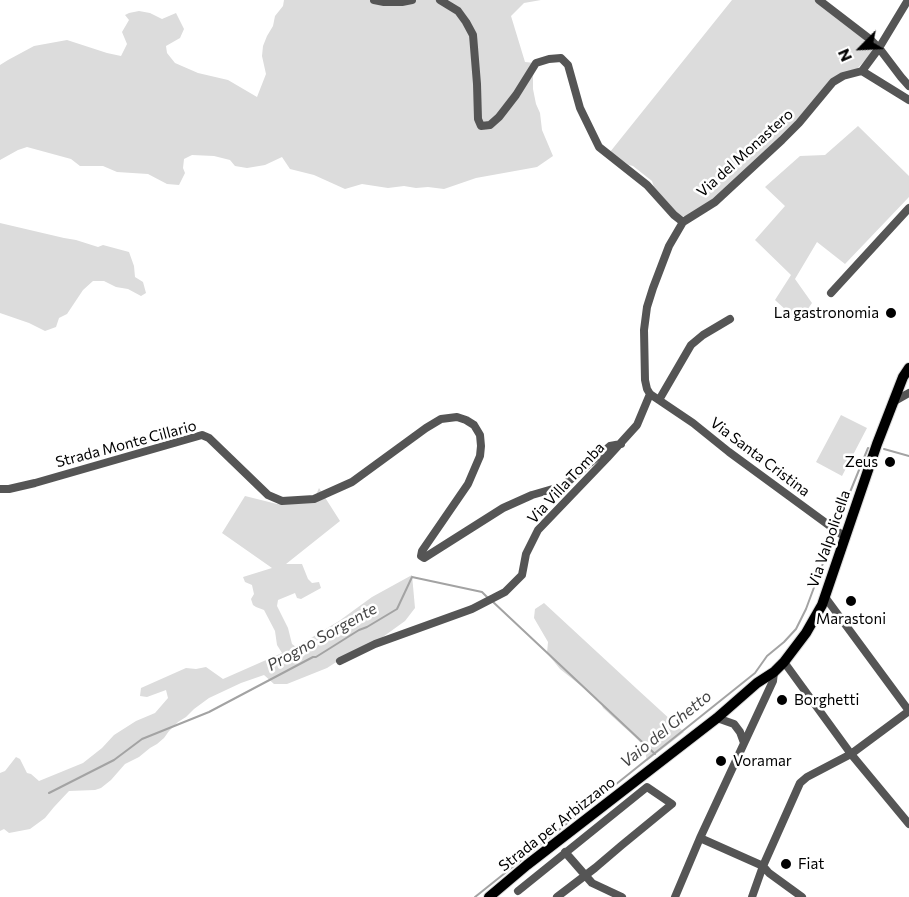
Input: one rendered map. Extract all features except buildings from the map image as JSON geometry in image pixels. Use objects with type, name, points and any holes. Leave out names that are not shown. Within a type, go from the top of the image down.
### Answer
[{"type":"main road","name":"Via Valpolicella","points":[[784,662],[806,633],[822,605],[892,402],[909,368]]},
{"type":"main road","name":"Strada per Arbizzano","points":[[489,897],[717,718],[784,662]]},
{"type":"street","points":[[374,0],[402,2],[412,0]]},
{"type":"street","points":[[440,0],[458,11],[473,35],[478,120],[481,126],[490,124],[499,117],[536,63],[561,58],[568,65],[580,108],[599,147],[647,185],[683,222]]},
{"type":"street","points":[[819,0],[879,48],[909,86]]},
{"type":"street","points":[[908,0],[862,71],[909,100]]},
{"type":"street","name":"Via del Monastero","points":[[649,392],[645,380],[644,330],[647,307],[669,246],[683,222],[715,202],[782,140],[833,82],[843,76],[862,71]]},
{"type":"street","points":[[831,293],[909,208]]},
{"type":"street","points":[[658,400],[691,345],[703,335],[730,320]]},
{"type":"street","name":"Via Santa Cristina","points":[[649,392],[845,537]]},
{"type":"street","name":"Via Villa Tomba","points":[[340,661],[375,644],[472,609],[505,592],[522,575],[526,554],[538,530],[637,425],[649,392]]},
{"type":"street","points":[[892,402],[909,393]]},
{"type":"street","name":"Strada Monte Cillario","points":[[0,489],[35,483],[202,435],[209,438],[268,495],[282,501],[314,499],[352,482],[441,419],[457,417],[474,425],[480,435],[480,456],[468,484],[422,551],[421,556],[424,558],[503,508],[532,495],[563,486],[610,446],[621,444]]},
{"type":"street","points":[[752,897],[763,866],[800,783],[851,754],[909,711],[825,597]]},
{"type":"street","points":[[784,662],[851,754],[909,824]]},
{"type":"street","points":[[675,897],[773,681],[774,672]]},
{"type":"street","points":[[717,718],[734,724],[744,742]]},
{"type":"street","points":[[518,891],[646,787],[672,804],[596,868],[557,897]]},
{"type":"street","points":[[700,838],[763,866],[802,897]]},
{"type":"street","points":[[566,852],[592,883],[616,896]]},
{"type":"shaded area","points":[[284,0],[541,0],[524,3],[511,16],[525,62],[535,63],[533,89],[542,130],[553,156],[537,167],[476,178],[444,189],[404,186],[388,188],[362,184],[345,189],[314,175],[290,169],[282,157],[265,165],[247,168],[235,166],[230,160],[214,156],[192,155],[184,159],[185,173],[179,185],[167,184],[148,174],[117,172],[103,166],[80,166],[71,159],[27,147],[0,160],[0,65],[8,60],[34,46],[67,40],[121,56],[127,44],[122,32],[129,20],[125,15],[139,11],[162,19],[176,13],[184,29],[180,38],[166,46],[167,53],[175,63],[198,73],[228,80],[257,97],[266,74],[262,56],[263,46]]},
{"type":"shaded area","points":[[732,0],[817,0],[850,26],[874,50],[857,69],[834,81],[803,120],[733,185],[687,217],[679,215],[654,187],[652,181],[610,152]]},
{"type":"shaded area","points":[[858,126],[909,176],[909,197],[845,264],[817,242],[795,279],[812,303],[799,322],[775,300],[791,275],[755,240],[785,206],[765,187],[800,156],[825,155]]},
{"type":"shaded area","points":[[0,223],[98,247],[103,245],[129,252],[135,277],[143,282],[146,293],[141,296],[104,281],[93,281],[83,290],[67,314],[59,318],[56,327],[45,331],[0,313]]},
{"type":"shaded area","points":[[841,415],[867,428],[842,476],[816,462]]},
{"type":"shaded area","points":[[319,488],[340,521],[286,564],[302,564],[308,579],[312,583],[319,582],[321,588],[301,599],[297,598],[295,593],[278,600],[277,606],[288,628],[292,644],[296,647],[339,621],[372,597],[412,575],[415,608],[405,621],[380,639],[355,650],[327,668],[287,684],[274,684],[264,675],[209,698],[178,722],[157,744],[125,764],[101,788],[69,791],[45,818],[30,829],[9,833],[4,829],[0,831],[0,773],[5,771],[16,757],[20,759],[27,773],[39,781],[83,763],[114,735],[136,721],[155,713],[168,698],[166,690],[147,697],[140,696],[141,688],[186,668],[206,667],[223,679],[282,653],[277,645],[275,631],[264,610],[253,605],[252,585],[245,582],[243,577],[272,568],[222,533],[245,496],[277,504],[284,497],[289,500],[315,497]]},
{"type":"shaded area","points":[[544,603],[684,732],[647,761],[644,746],[603,708],[600,701],[560,669],[547,653],[548,642],[534,618],[535,609]]},
{"type":"waterway","name":"Vaio del Ghetto","points":[[837,524],[868,448]]},
{"type":"waterway","name":"Vaio del Ghetto","points":[[884,449],[909,456]]},
{"type":"waterway","name":"Vaio del Ghetto","points":[[475,897],[755,673],[767,656],[796,629],[806,609],[829,547]]},
{"type":"waterway","name":"Progno Sorgente","points":[[49,793],[114,760],[142,739],[209,712],[316,657],[367,627],[397,609],[412,577],[482,592],[487,597]]},
{"type":"waterway","name":"Progno Sorgente","points":[[492,601],[655,754]]},
{"type":"place","name":"La gastronomia","points":[[891,313]]},
{"type":"place","name":"Zeus","points":[[890,462]]},
{"type":"place","name":"Marastoni","points":[[851,601]]},
{"type":"place","name":"Borghetti","points":[[782,700]]},
{"type":"place","name":"Voramar","points":[[721,761]]},
{"type":"place","name":"Fiat","points":[[786,864]]}]
